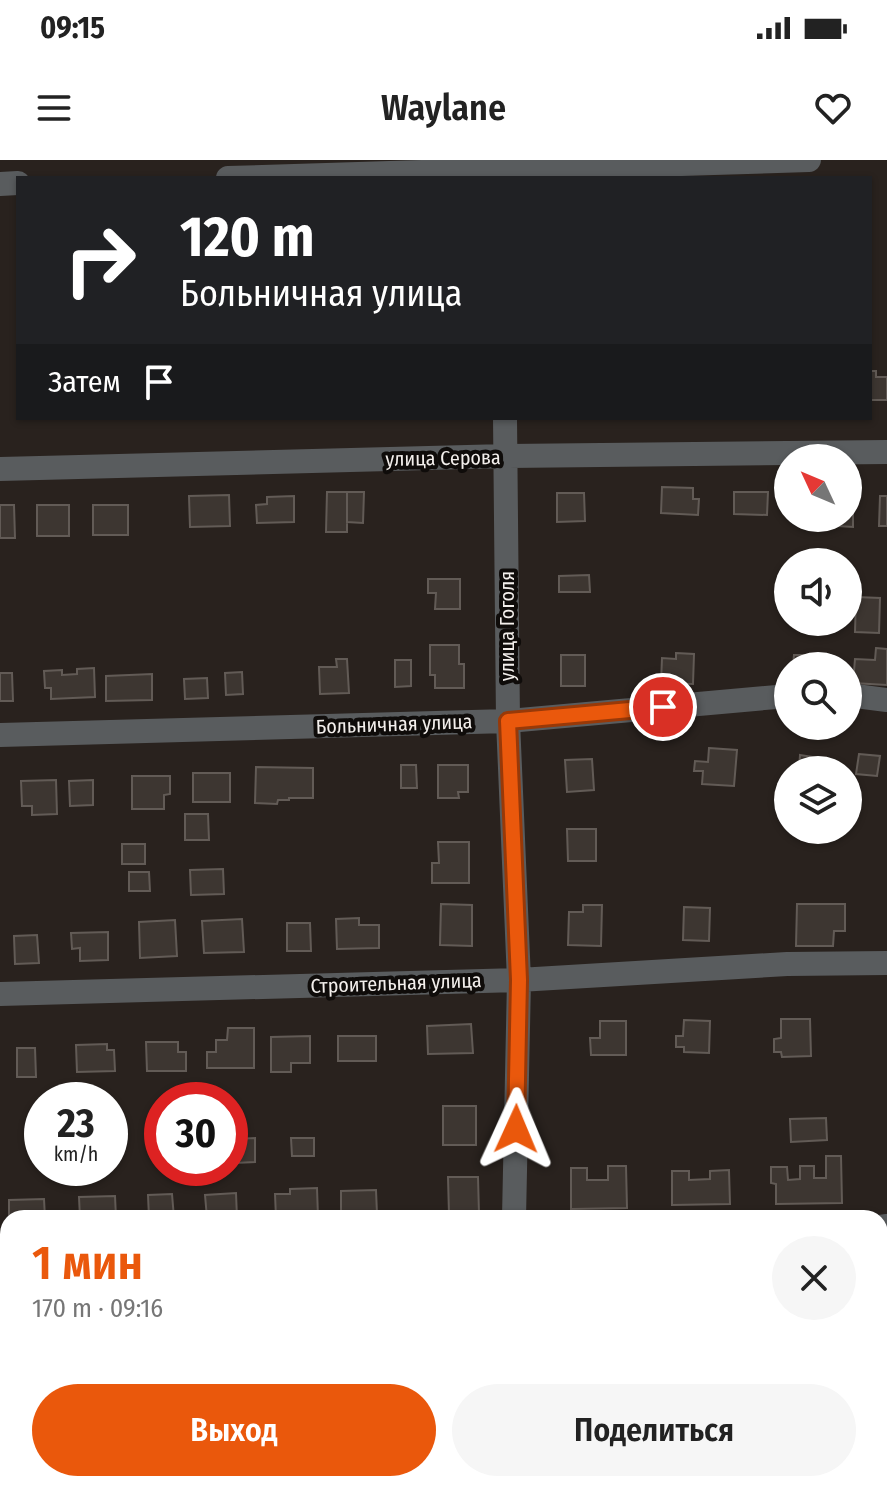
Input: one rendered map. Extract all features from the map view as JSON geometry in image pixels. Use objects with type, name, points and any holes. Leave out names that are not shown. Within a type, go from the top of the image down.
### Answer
[{"type":"street","points":[[296,176],[809,160]]},
{"type":"street","name":"улица Гоголя","points":[[505,420],[508,721],[519,980],[514,1210]]},
{"type":"street","name":"улица Серова","points":[[0,469],[506,456],[887,452]]},
{"type":"street","name":"Больничная улица","points":[[0,735],[508,721],[774,697]]},
{"type":"street","points":[[862,697],[887,700]]},
{"type":"street","name":"Строительная улица","points":[[0,994],[519,980],[787,964],[887,963]]},
{"type":"building","points":[[872,371],[876,371],[876,377],[887,377],[887,400],[872,400]]},
{"type":"building","points":[[662,487],[693,488],[693,499],[699,499],[698,515],[661,513]]},
{"type":"building","points":[[327,492],[347,492],[347,532],[326,532]]},
{"type":"building","points":[[347,492],[364,492],[363,523],[347,522]]},
{"type":"building","points":[[734,492],[768,492],[767,515],[734,514]]},
{"type":"building","points":[[557,493],[584,493],[585,521],[557,522]]},
{"type":"building","points":[[229,495],[230,526],[190,527],[189,496]]},
{"type":"building","points":[[294,496],[294,522],[257,523],[256,505],[267,504],[267,497]]},
{"type":"building","points":[[880,496],[887,496],[887,526],[879,526]]},
{"type":"building","points":[[0,505],[14,505],[15,538],[0,538]]},
{"type":"building","points":[[37,505],[69,505],[69,536],[37,536]]},
{"type":"building","points":[[93,505],[128,505],[128,535],[93,535]]},
{"type":"building","points":[[589,575],[590,592],[559,592],[559,576]]},
{"type":"building","points":[[428,579],[460,579],[460,609],[435,609],[436,593],[428,593]]},
{"type":"building","points":[[862,597],[880,598],[879,633],[862,632]]},
{"type":"building","points":[[430,645],[459,645],[459,664],[464,664],[464,688],[435,688],[435,675],[430,675]]},
{"type":"building","points":[[876,648],[887,649],[887,685],[862,684],[862,659],[875,660]]},
{"type":"building","points":[[676,653],[694,654],[693,684],[661,683],[662,658],[676,659]]},
{"type":"building","points":[[561,655],[585,655],[585,686],[561,686]]},
{"type":"building","points":[[336,659],[347,659],[349,693],[320,694],[319,667],[337,667]]},
{"type":"building","points":[[395,660],[411,660],[411,686],[395,687]]},
{"type":"building","points":[[94,668],[95,697],[51,699],[51,688],[45,688],[44,671],[62,670],[62,675],[77,674],[77,669]]},
{"type":"building","points":[[242,672],[243,694],[226,695],[225,673]]},
{"type":"building","points":[[0,673],[12,673],[13,701],[0,701]]},
{"type":"building","points":[[152,674],[152,700],[106,701],[106,676]]},
{"type":"building","points":[[207,678],[208,698],[185,699],[184,679]]},
{"type":"building","points":[[709,748],[737,750],[734,786],[702,784],[703,771],[694,771],[695,761],[708,762]]},
{"type":"building","points":[[859,754],[880,756],[877,776],[862,775],[862,756]]},
{"type":"building","points":[[592,759],[594,790],[567,792],[565,760]]},
{"type":"building","points":[[401,765],[416,765],[417,788],[401,788]]},
{"type":"building","points":[[438,765],[468,765],[468,792],[458,792],[459,798],[438,798]]},
{"type":"building","points":[[256,767],[313,768],[313,798],[289,798],[278,800],[277,804],[255,803]]},
{"type":"building","points":[[193,773],[230,773],[230,802],[193,802]]},
{"type":"building","points":[[132,776],[170,776],[170,794],[164,795],[164,809],[132,809]]},
{"type":"building","points":[[56,780],[57,814],[32,815],[32,806],[22,806],[21,781]]},
{"type":"building","points":[[93,780],[93,805],[70,806],[69,781]]},
{"type":"building","points":[[185,814],[208,814],[209,840],[185,840]]},
{"type":"building","points":[[567,829],[596,829],[596,861],[568,861]]},
{"type":"building","points":[[438,842],[469,842],[469,883],[432,883],[432,863],[439,863]]},
{"type":"building","points":[[122,844],[145,844],[145,864],[122,864]]},
{"type":"building","points":[[223,869],[224,894],[191,895],[190,870]]},
{"type":"building","points":[[129,872],[149,872],[150,891],[129,891]]},
{"type":"building","points":[[441,904],[472,905],[472,946],[440,945]]},
{"type":"building","points":[[797,904],[845,904],[845,931],[834,931],[833,946],[796,946]]},
{"type":"building","points":[[583,905],[602,905],[601,946],[568,945],[569,912],[583,912]]},
{"type":"building","points":[[684,907],[710,908],[709,941],[683,940]]},
{"type":"building","points":[[359,918],[359,925],[379,925],[379,948],[337,949],[336,919]]},
{"type":"building","points":[[242,919],[244,952],[204,953],[202,921]]},
{"type":"building","points":[[175,920],[177,956],[140,958],[139,922]]},
{"type":"building","points":[[287,923],[310,923],[311,951],[287,951]]},
{"type":"building","points":[[108,932],[108,960],[80,961],[80,948],[72,949],[71,933]]},
{"type":"building","points":[[37,935],[39,963],[15,964],[14,936]]},
{"type":"building","points":[[781,1019],[810,1019],[811,1056],[782,1057],[781,1052],[774,1052],[774,1039],[781,1038]]},
{"type":"building","points":[[684,1020],[710,1021],[709,1053],[684,1052],[684,1047],[676,1047],[676,1036],[683,1036]]},
{"type":"building","points":[[600,1021],[626,1021],[626,1055],[591,1055],[590,1038],[600,1038]]},
{"type":"building","points":[[471,1024],[473,1053],[428,1054],[427,1026]]},
{"type":"building","points":[[228,1028],[254,1028],[254,1068],[207,1068],[207,1052],[216,1052],[216,1040],[227,1040]]},
{"type":"building","points":[[310,1036],[310,1063],[291,1063],[291,1072],[271,1072],[271,1037]]},
{"type":"building","points":[[338,1036],[376,1036],[376,1061],[338,1061]]},
{"type":"building","points":[[146,1042],[178,1042],[178,1052],[186,1052],[186,1071],[147,1071]]},
{"type":"building","points":[[107,1044],[107,1050],[114,1050],[115,1071],[77,1072],[76,1045]]},
{"type":"building","points":[[17,1048],[35,1048],[36,1077],[17,1077]]},
{"type":"building","points":[[443,1106],[476,1106],[476,1145],[443,1145]]},
{"type":"building","points":[[826,1118],[827,1140],[791,1142],[790,1119]]},
{"type":"building","points":[[248,1138],[255,1138],[255,1162],[248,1162]]},
{"type":"building","points":[[291,1138],[314,1138],[314,1156],[292,1156]]},
{"type":"building","points":[[826,1156],[841,1156],[842,1203],[776,1204],[776,1184],[771,1183],[771,1167],[787,1167],[788,1180],[800,1179],[800,1166],[814,1166],[814,1178],[826,1178]]},
{"type":"building","points":[[608,1166],[626,1166],[627,1208],[571,1209],[571,1168],[587,1168],[587,1180],[608,1180]]},
{"type":"building","points":[[729,1170],[730,1204],[672,1205],[672,1171],[689,1171],[689,1180],[710,1179],[710,1171]]},
{"type":"building","points":[[448,1177],[478,1177],[479,1210],[449,1210]]},
{"type":"building","points":[[317,1188],[318,1210],[276,1210],[275,1194],[290,1194],[290,1189]]},
{"type":"building","points":[[376,1190],[377,1210],[341,1210],[341,1191]]},
{"type":"building","points":[[236,1193],[237,1210],[206,1210],[205,1195]]},
{"type":"building","points":[[172,1194],[173,1210],[149,1210],[148,1195]]},
{"type":"building","points":[[115,1196],[116,1210],[80,1210],[79,1197]]},
{"type":"building","points":[[44,1199],[45,1210],[9,1210],[9,1200]]},
{"type":"route","points":[[516,1129],[519,980],[508,721],[663,707]]}]
